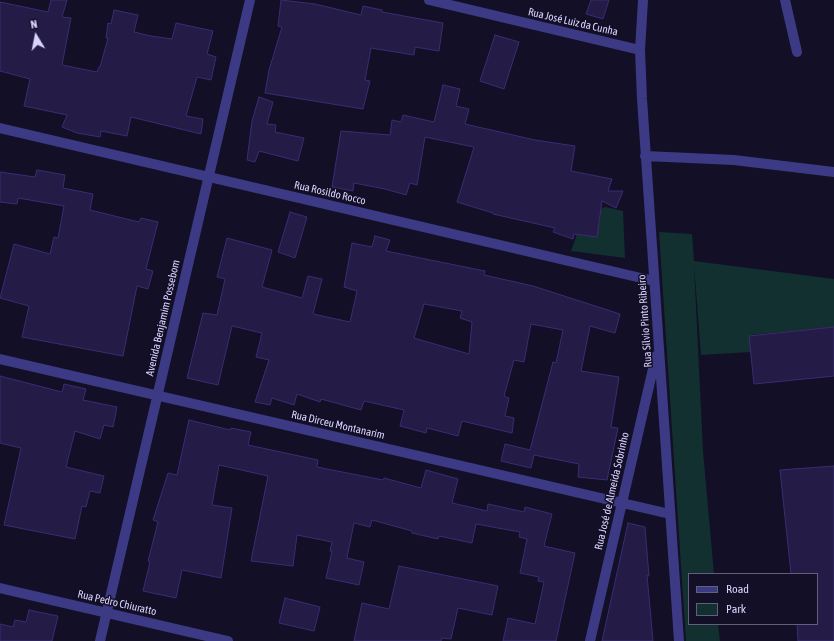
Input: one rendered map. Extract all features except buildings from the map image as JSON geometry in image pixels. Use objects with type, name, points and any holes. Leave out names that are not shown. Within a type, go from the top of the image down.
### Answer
[{"type":"street","name":"Avenida Benjamim Possebom","points":[[100,641],[250,0]]},
{"type":"street","name":"Rua José Luiz da Cunha","points":[[429,0],[640,50]]},
{"type":"street","name":"Rua Sílvio Pinto Ribeiro","points":[[643,0],[640,50],[645,156],[679,641]]},
{"type":"street","points":[[785,0],[797,52]]},
{"type":"street","name":"Rua Rosildo Rocco","points":[[0,128],[654,282]]},
{"type":"street","points":[[645,156],[734,160],[834,172]]},
{"type":"street","name":"Rua José de Almeida Sobrinho","points":[[590,641],[658,347]]},
{"type":"street","name":"Rua Dirceu Montanarim","points":[[0,359],[670,514]]},
{"type":"street","name":"Rua Pedro Chiuratto","points":[[0,588],[228,641]]},
{"type":"green space","points":[[605,207],[623,211],[625,258],[571,251],[577,234],[597,237],[601,209]]},
{"type":"green space","points":[[659,232],[692,234],[694,261],[834,279],[834,327],[750,335],[751,352],[701,355],[694,265],[703,451],[714,573],[688,573],[688,625],[718,625],[720,641],[686,641]]}]
